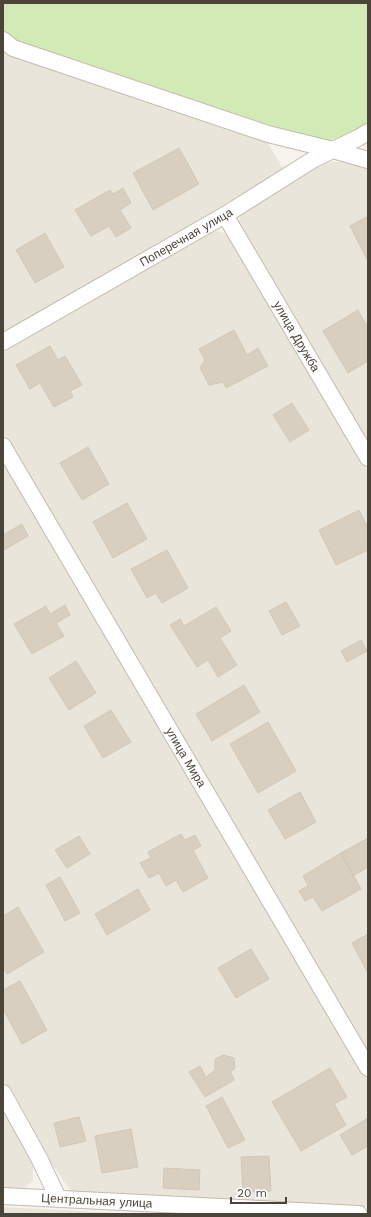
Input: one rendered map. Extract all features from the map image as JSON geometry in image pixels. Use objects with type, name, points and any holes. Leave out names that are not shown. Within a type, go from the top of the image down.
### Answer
[{"type":"street","points":[[3,40],[14,48],[260,131],[368,160]]},
{"type":"street","name":"Поперечная улица","points":[[3,342],[225,215],[314,159],[368,132]]},
{"type":"street","name":"улица Дружба","points":[[225,215],[368,458]]},
{"type":"street","name":"улица Мира","points":[[3,446],[368,1068]]},
{"type":"street","points":[[3,1093],[39,1158],[58,1198]]},
{"type":"street","name":"Центральная улица","points":[[3,1196],[359,1214]]},
{"type":"shaded area","points":[[3,48],[265,139],[284,170],[3,334]]},
{"type":"shaded area","points":[[349,162],[368,166],[368,449],[238,230],[240,213],[321,163]]},
{"type":"shaded area","points":[[212,230],[228,234],[368,472],[368,1054],[3,432],[3,352]]},
{"type":"shaded area","points":[[3,461],[368,1081],[368,1207],[71,1191],[44,1153],[3,1079]]},
{"type":"shaded area","points":[[3,1108],[33,1163],[33,1181],[21,1190],[3,1189]]},
{"type":"shaded area","points":[[3,1207],[135,1214],[3,1214]]},
{"type":"green space","points":[[3,3],[368,3],[368,124],[355,133],[323,142],[13,44],[3,35]]},
{"type":"building","points":[[179,148],[199,184],[153,210],[133,173]]},
{"type":"building","points":[[123,188],[131,203],[120,210],[131,228],[116,237],[109,226],[91,236],[75,210],[110,190],[113,194]]},
{"type":"building","points":[[368,216],[368,261],[350,226]]},
{"type":"building","points":[[45,233],[64,267],[35,283],[16,250]]},
{"type":"building","points":[[358,310],[368,328],[368,361],[348,373],[323,331]]},
{"type":"building","points":[[234,330],[247,355],[258,348],[268,366],[226,388],[223,382],[209,385],[200,368],[205,360],[199,349]]},
{"type":"building","points":[[50,346],[58,360],[65,356],[82,385],[70,391],[73,397],[54,407],[40,383],[30,389],[16,365]]},
{"type":"building","points":[[292,403],[309,430],[290,442],[273,415]]},
{"type":"building","points":[[88,447],[109,484],[82,500],[60,463]]},
{"type":"building","points":[[127,503],[147,539],[113,558],[93,522]]},
{"type":"building","points":[[359,510],[368,528],[368,550],[336,565],[319,530]]},
{"type":"building","points":[[22,524],[28,536],[4,550],[3,535]]},
{"type":"building","points":[[167,550],[188,588],[162,603],[156,593],[147,598],[131,569]]},
{"type":"building","points":[[286,602],[300,626],[282,635],[269,611]]},
{"type":"building","points":[[65,605],[70,615],[56,623],[64,636],[32,654],[14,624],[46,606],[50,614]]},
{"type":"building","points":[[216,607],[231,631],[220,638],[237,665],[218,677],[208,660],[197,667],[170,625],[180,619],[184,626]]},
{"type":"building","points":[[361,640],[367,651],[347,662],[341,651]]},
{"type":"building","points":[[76,661],[96,693],[69,710],[49,678]]},
{"type":"building","points":[[244,685],[260,712],[212,741],[196,714]]},
{"type":"building","points":[[111,710],[131,742],[103,758],[84,726]]},
{"type":"building","points":[[268,722],[296,771],[258,793],[230,744]]},
{"type":"building","points":[[300,792],[316,822],[285,839],[268,810]]},
{"type":"building","points":[[181,834],[185,840],[195,835],[201,846],[193,850],[208,878],[183,892],[176,880],[166,886],[159,873],[149,878],[140,863],[151,858],[148,852]]},
{"type":"building","points":[[79,836],[90,854],[67,868],[55,850]]},
{"type":"building","points":[[368,838],[368,867],[353,876],[341,853]]},
{"type":"building","points":[[341,853],[361,889],[322,911],[313,897],[305,901],[299,891],[308,886],[303,876]]},
{"type":"building","points":[[60,877],[80,913],[65,921],[46,885]]},
{"type":"building","points":[[138,889],[150,910],[107,935],[95,914]]},
{"type":"building","points":[[18,907],[44,952],[7,974],[3,968],[3,916]]},
{"type":"building","points":[[368,934],[368,973],[352,943]]},
{"type":"building","points":[[251,949],[269,979],[236,998],[218,968]]},
{"type":"building","points":[[20,981],[47,1030],[22,1044],[3,1009],[3,990]]},
{"type":"building","points":[[223,1055],[234,1058],[235,1068],[231,1072],[234,1080],[205,1097],[189,1072],[200,1066],[206,1077],[215,1070],[215,1059]]},
{"type":"building","points":[[330,1068],[347,1097],[334,1104],[346,1125],[301,1151],[272,1102]]},
{"type":"building","points":[[222,1097],[245,1140],[228,1148],[206,1106]]},
{"type":"building","points":[[79,1117],[86,1141],[60,1147],[54,1123]]},
{"type":"building","points":[[368,1118],[368,1146],[352,1155],[340,1135]]},
{"type":"building","points":[[131,1129],[138,1167],[102,1173],[95,1136]]},
{"type":"building","points":[[269,1156],[271,1191],[243,1192],[241,1157]]},
{"type":"building","points":[[164,1168],[200,1170],[199,1190],[163,1188]]}]
